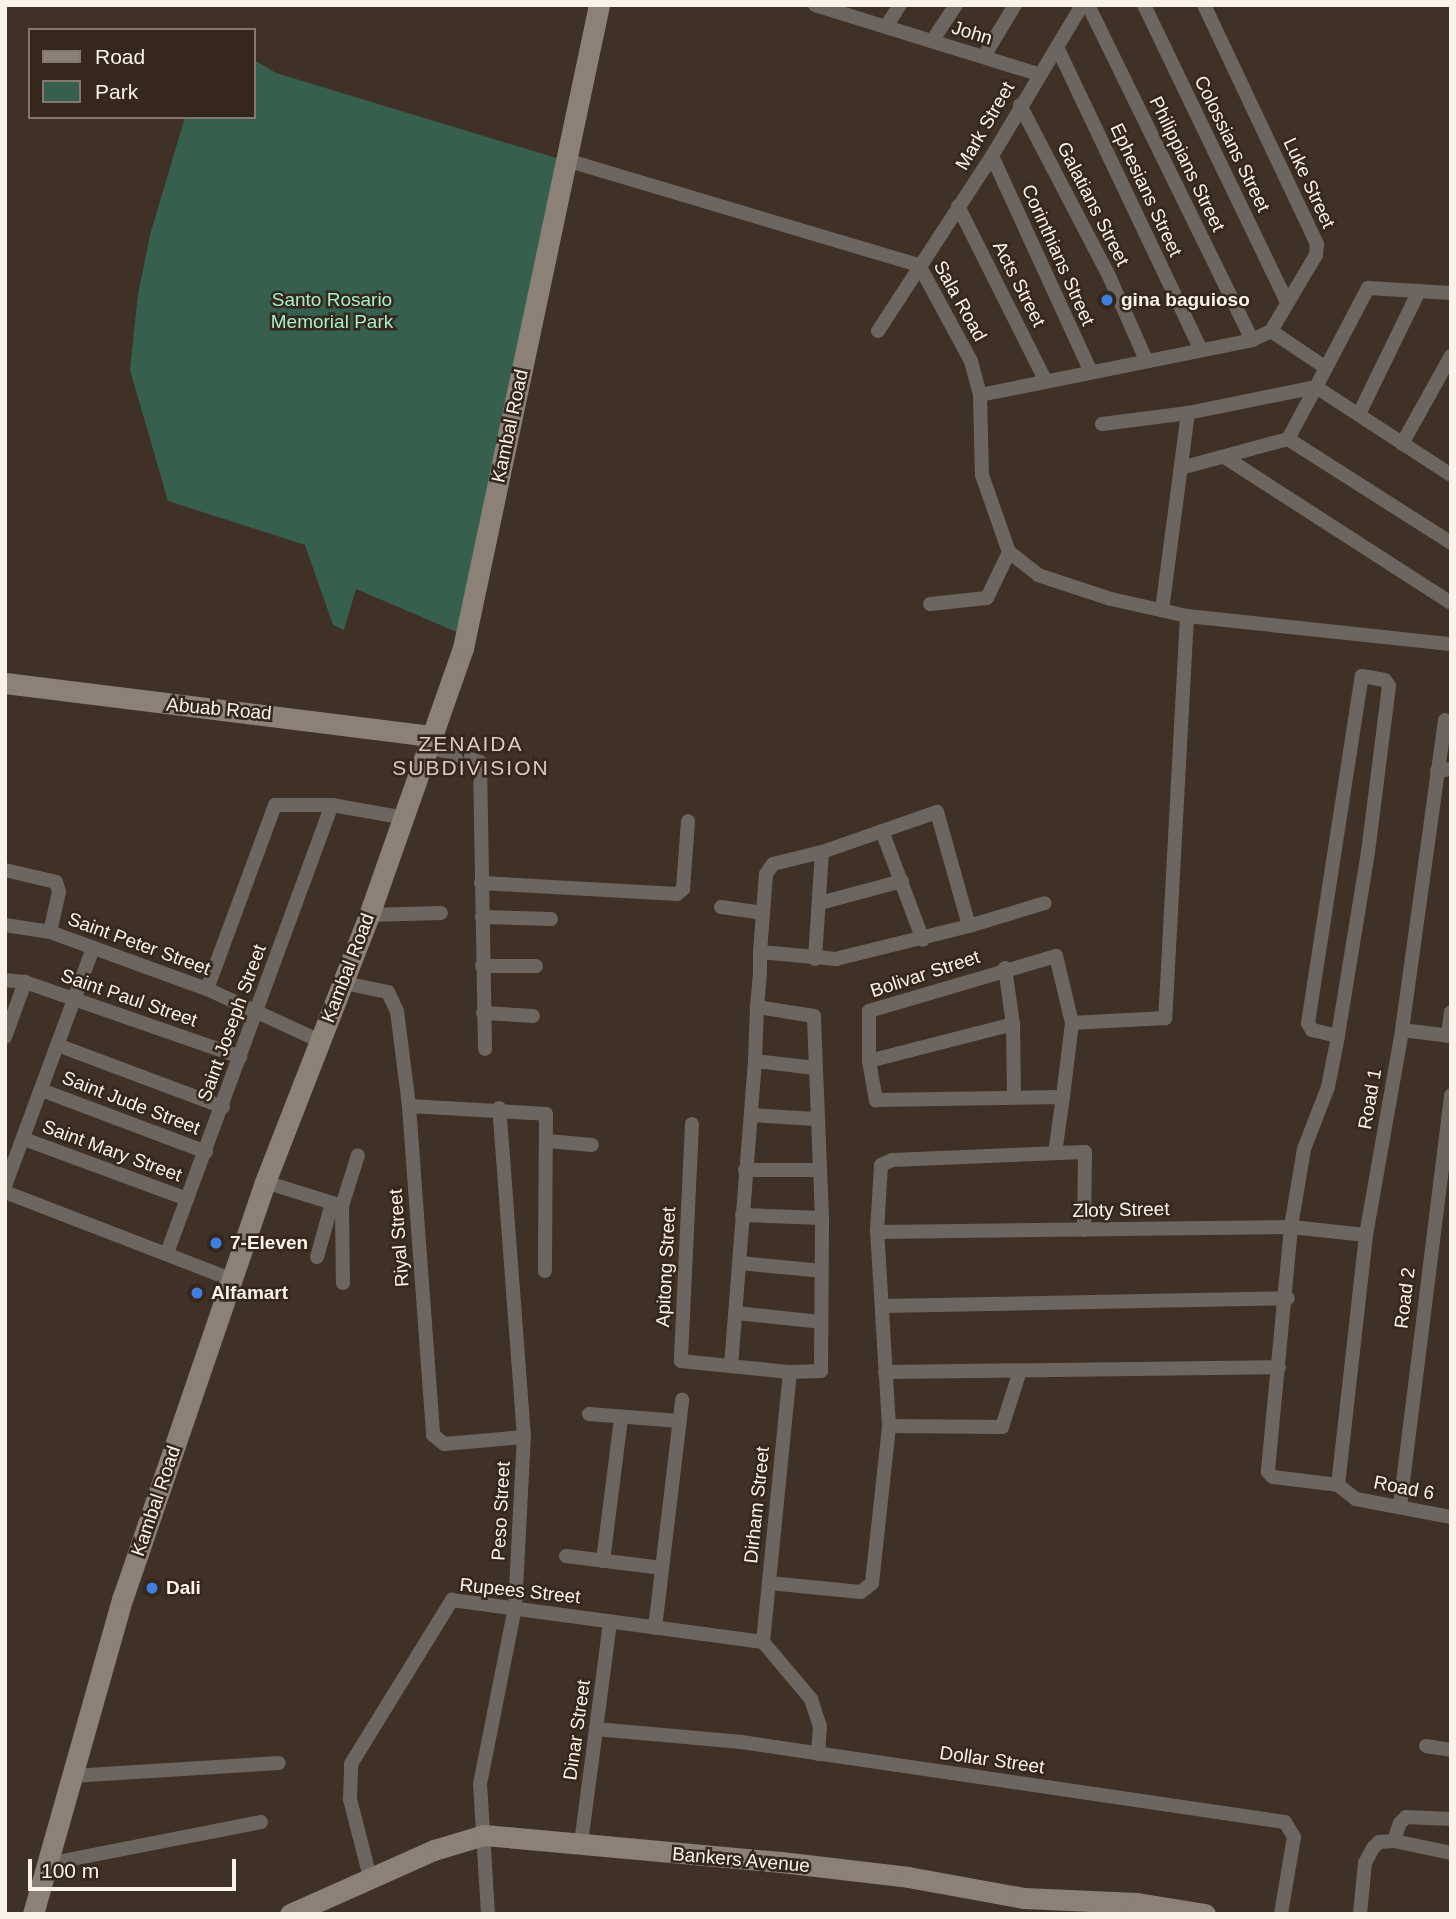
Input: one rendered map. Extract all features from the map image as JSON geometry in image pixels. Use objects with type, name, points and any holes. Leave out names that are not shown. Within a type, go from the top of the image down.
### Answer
[{"type":"main road","name":"Kambal Road","points":[[33,1914],[123,1597],[231,1279],[265,1182],[344,983],[405,818],[463,648],[599,5]]},
{"type":"main road","name":"Abuab Road","points":[[5,683],[432,742]]},
{"type":"main road","name":"Bankers Avenue","points":[[290,1914],[371,1881],[434,1850],[484,1836],[581,1843],[908,1877],[1023,1906],[1137,1903],[1205,1914]]},
{"type":"street","name":"John","points":[[815,5],[1038,74]]},
{"type":"street","points":[[886,27],[900,5]]},
{"type":"street","points":[[932,41],[956,5]]},
{"type":"street","points":[[984,57],[1015,5]]},
{"type":"street","name":"Mark Street","points":[[878,331],[992,156],[1038,74],[1082,5]]},
{"type":"street","name":"Philippians Street","points":[[1088,5],[1252,340]]},
{"type":"street","name":"Colossians Street","points":[[1144,5],[1286,300]]},
{"type":"street","name":"Luke Street","points":[[1204,5],[1317,244],[1317,255],[1286,300],[1271,331]]},
{"type":"street","name":"Ephesians Street","points":[[1057,47],[1201,350]]},
{"type":"street","name":"Galatians Street","points":[[1020,105],[1110,276],[1146,360]]},
{"type":"street","name":"Corinthians Street","points":[[992,156],[1090,370]]},
{"type":"street","name":"Sala Road","points":[[566,159],[919,265],[971,361],[981,395],[982,475],[1009,552]]},
{"type":"street","name":"Acts Street","points":[[958,206],[1045,380]]},
{"type":"street","points":[[1181,468],[1226,458],[1288,439],[1368,288],[1451,293]]},
{"type":"street","points":[[1359,414],[1419,291]]},
{"type":"street","points":[[981,395],[1090,370],[1252,340],[1271,331],[1326,368]]},
{"type":"street","points":[[1402,444],[1451,356]]},
{"type":"street","points":[[1102,424],[1188,413],[1316,387],[1450,472]]},
{"type":"street","points":[[1162,610],[1188,413]]},
{"type":"street","points":[[1288,439],[1451,543]]},
{"type":"street","points":[[1226,458],[1451,603]]},
{"type":"street","points":[[930,604],[986,598],[1009,552],[1038,575],[1162,610],[1451,644]]},
{"type":"street","points":[[1055,1153],[1072,1023],[1165,1018],[1187,615]]},
{"type":"street","points":[[885,1372],[1279,1367],[1288,1298],[1292,1227],[1304,1149],[1328,1087],[1338,1036],[1368,852],[1389,685],[1385,680],[1362,676],[1308,1023],[1312,1030],[1338,1036]]},
{"type":"street","name":"Road 1","points":[[1338,1485],[1366,1235],[1444,770],[1445,720]]},
{"type":"street","points":[[432,742],[480,762],[485,1049]]},
{"type":"street","points":[[207,989],[269,810],[283,802],[332,805],[405,818]]},
{"type":"street","name":"Saint Joseph Street","points":[[167,1253],[332,805]]},
{"type":"street","points":[[757,1007],[813,1013],[822,1218],[821,1371],[790,1372],[731,1366],[755,1061],[757,1007],[760,952],[766,874],[773,864],[822,852],[937,812],[969,926]]},
{"type":"street","points":[[481,883],[677,894],[683,889],[688,821]]},
{"type":"street","points":[[882,831],[923,940]]},
{"type":"street","points":[[815,959],[822,852]]},
{"type":"street","points":[[5,870],[57,882],[59,892],[50,932]]},
{"type":"street","points":[[820,903],[902,881]]},
{"type":"street","points":[[760,952],[835,959],[923,940],[1045,903]]},
{"type":"street","points":[[721,907],[763,913]]},
{"type":"street","points":[[369,915],[441,913]]},
{"type":"street","points":[[482,917],[551,919]]},
{"type":"street","name":"Saint Peter Street","points":[[5,925],[50,932],[207,989],[257,1008],[320,1041]]},
{"type":"street","points":[[5,1186],[44,1091],[93,948]]},
{"type":"street","name":"Bolivar Street","points":[[1063,1097],[1014,1095],[879,1101],[869,1061],[870,1009],[1004,968],[1056,956],[1072,1023]]},
{"type":"street","points":[[482,966],[536,966]]},
{"type":"street","points":[[1004,968],[1013,1024],[1014,1095]]},
{"type":"street","name":"Saint Paul Street","points":[[5,979],[25,982],[77,999],[240,1058]]},
{"type":"street","points":[[5,1037],[25,982]]},
{"type":"street","name":"Riyal Street","points":[[344,983],[379,989],[394,1000],[409,1106],[433,1436],[444,1444],[523,1437]]},
{"type":"street","points":[[1402,1030],[1449,1036],[1451,1012]]},
{"type":"street","points":[[483,1013],[533,1016]]},
{"type":"street","points":[[869,1061],[1013,1024]]},
{"type":"street","points":[[60,1046],[223,1107]]},
{"type":"street","points":[[755,1061],[815,1068]]},
{"type":"street","name":"Saint Jude Street","points":[[44,1091],[206,1152]]},
{"type":"street","name":"Road 2","points":[[1400,1506],[1451,1095]]},
{"type":"street","points":[[409,1106],[499,1108],[547,1114],[545,1271]]},
{"type":"street","name":"Peso Street","points":[[488,1914],[480,1784],[516,1607],[523,1437],[499,1108]]},
{"type":"street","points":[[751,1115],[816,1119]]},
{"type":"street","name":"Apitong Street","points":[[692,1124],[681,1361],[731,1366]]},
{"type":"street","name":"Saint Mary Street","points":[[24,1139],[187,1199]]},
{"type":"street","points":[[548,1141],[592,1145]]},
{"type":"street","points":[[769,1583],[868,1590],[889,1426],[877,1232],[877,1177],[881,1165],[892,1160],[1086,1154],[1084,1230]]},
{"type":"street","points":[[317,1257],[358,1155]]},
{"type":"street","points":[[745,1170],[820,1170]]},
{"type":"street","points":[[265,1182],[337,1205]]},
{"type":"street","points":[[5,1192],[231,1279]]},
{"type":"street","points":[[337,1205],[344,1283]]},
{"type":"street","points":[[742,1215],[822,1218]]},
{"type":"street","name":"Zloty Street","points":[[877,1232],[1292,1227],[1366,1235]]},
{"type":"street","points":[[740,1263],[821,1270]]},
{"type":"street","points":[[882,1306],[1288,1298]]},
{"type":"street","points":[[736,1313],[821,1322]]},
{"type":"street","name":"Road 6","points":[[1279,1367],[1270,1476],[1338,1485],[1356,1499],[1451,1517]]},
{"type":"street","points":[[889,1426],[1002,1427],[1020,1371]]},
{"type":"street","name":"Dirham Street","points":[[763,1642],[790,1372]]},
{"type":"street","points":[[655,1628],[682,1400]]},
{"type":"street","points":[[589,1414],[621,1419],[680,1421]]},
{"type":"street","points":[[603,1561],[621,1419]]},
{"type":"street","points":[[566,1556],[662,1568]]},
{"type":"street","name":"Rupees Street","points":[[371,1881],[350,1799],[351,1764],[450,1601],[516,1607],[763,1642]]},
{"type":"street","name":"Dinar Street","points":[[581,1843],[610,1622]]},
{"type":"street","points":[[763,1642],[811,1699],[820,1726],[818,1754]]},
{"type":"street","name":"Dollar Street","points":[[596,1729],[741,1742],[1285,1822],[1294,1837],[1281,1914]]},
{"type":"street","points":[[1426,1746],[1451,1751]]},
{"type":"street","points":[[72,1776],[279,1763]]},
{"type":"street","points":[[1394,1841],[1400,1823],[1406,1818],[1451,1819]]},
{"type":"street","points":[[47,1864],[261,1822]]},
{"type":"street","points":[[1360,1914],[1365,1863],[1379,1842],[1394,1841],[1451,1853]]},
{"type":"green space","name":"Santo Rosario Memorial Park","points":[[256,61],[276,73],[563,160],[466,636],[356,589],[344,630],[333,625],[305,545],[168,501],[130,370],[138,294],[150,235],[184,119],[256,119]]},
{"type":"place","name":"gina baguioso","points":[[1107,300]]},
{"type":"place","name":"7-Eleven","points":[[216,1243]]},
{"type":"place","name":"Alfamart","points":[[197,1293]]},
{"type":"place","name":"Dali","points":[[152,1588]]},
{"type":"district","name":"ZENAIDA SUBDIVISION","points":[[471,756]]}]
